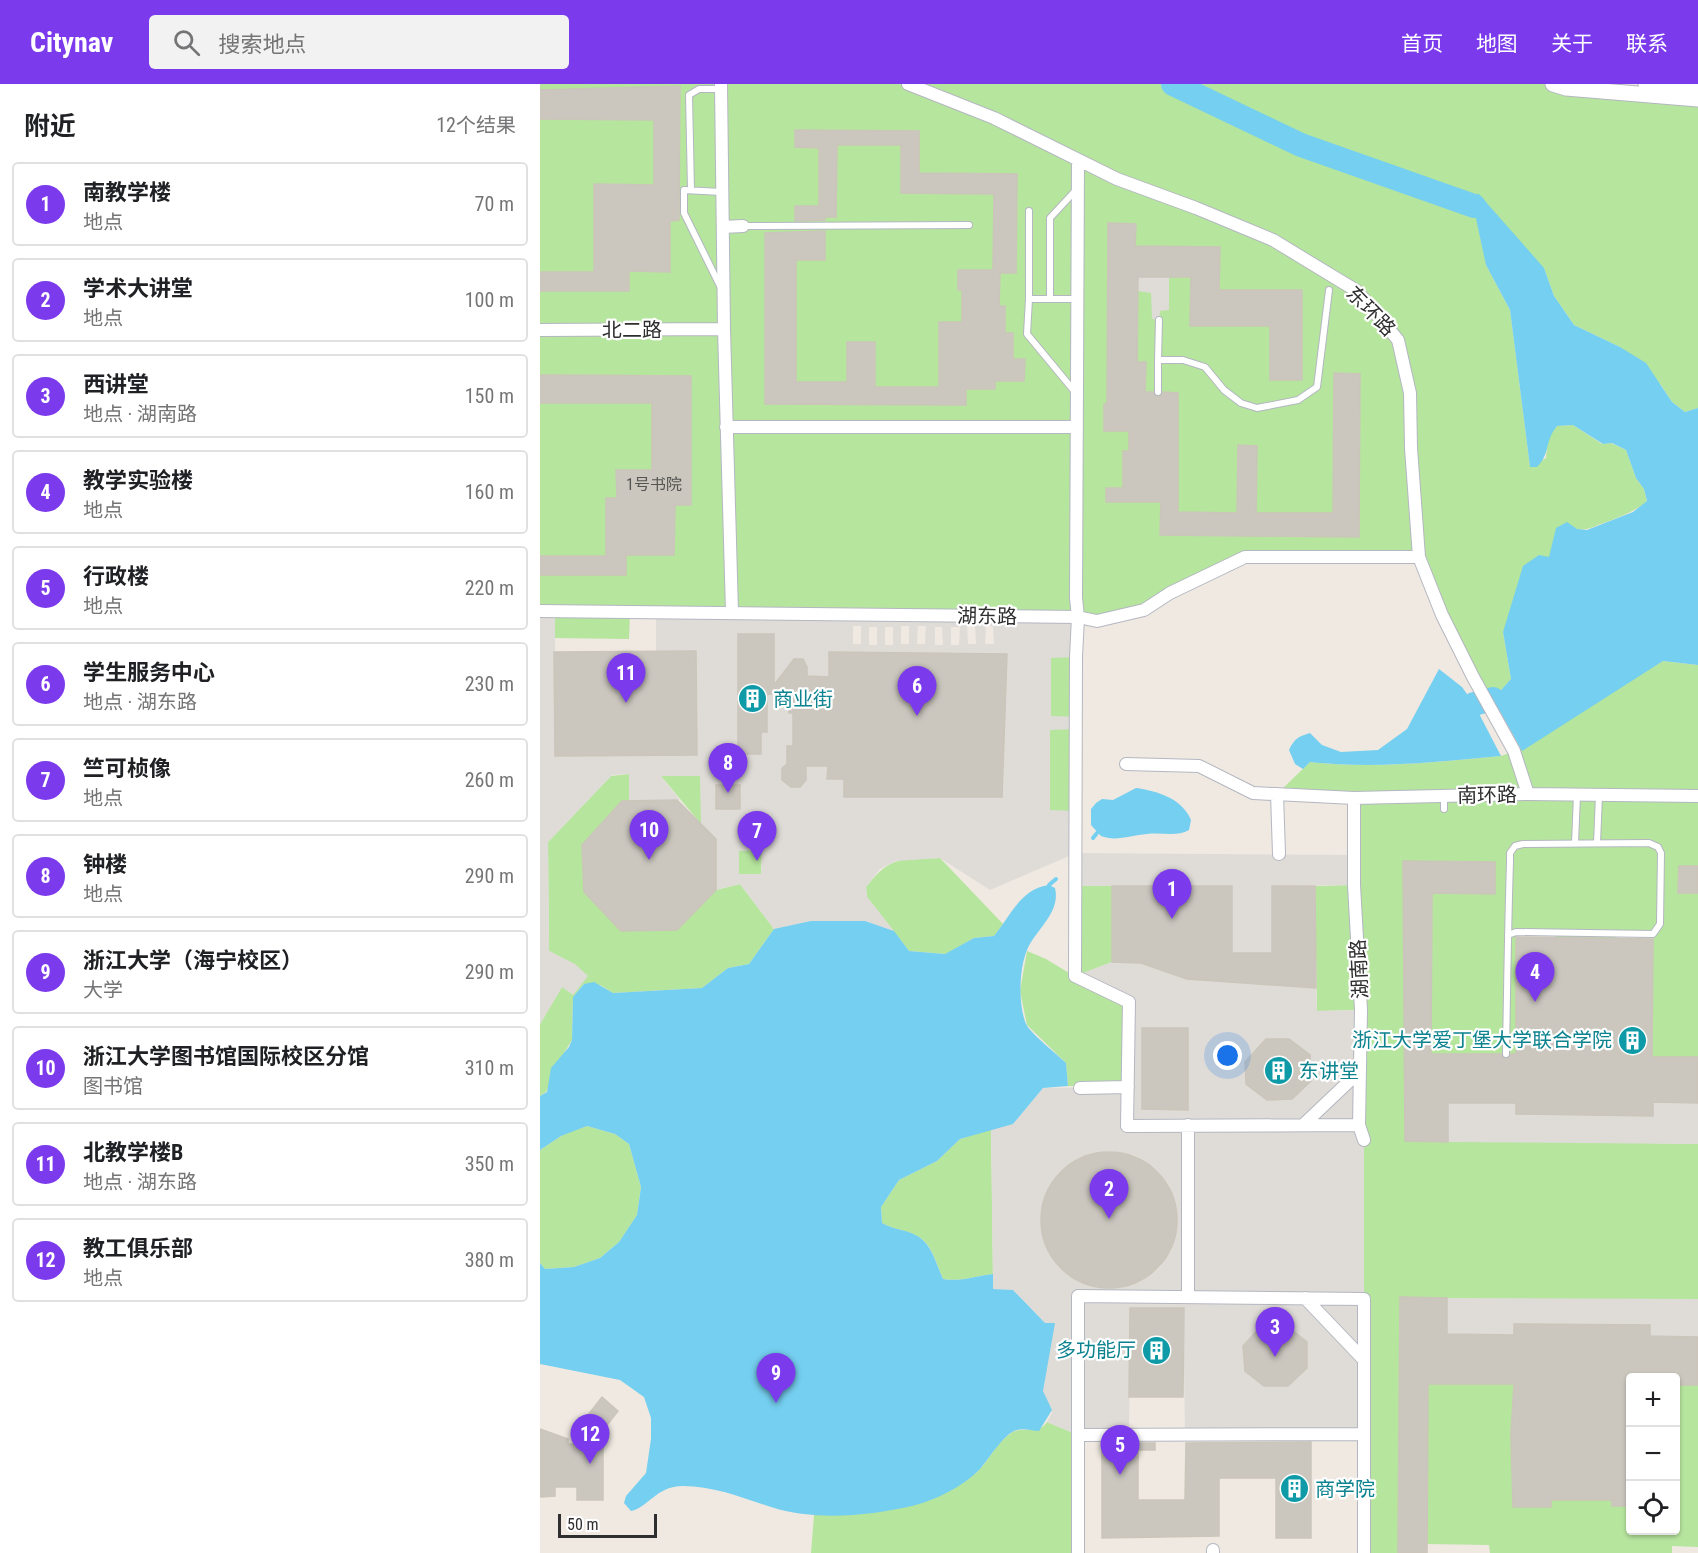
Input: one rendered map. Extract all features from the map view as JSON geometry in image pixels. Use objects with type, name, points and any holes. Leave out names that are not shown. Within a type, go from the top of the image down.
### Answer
[{"type":"street","name":"东环路","points":[[908,84],[994,118],[1117,179],[1273,240],[1357,291],[1398,340],[1410,393],[1411,448],[1419,557],[1442,615],[1473,677],[1515,751],[1528,794]]},
{"type":"street","points":[[1553,84],[1566,88],[1698,99]]},
{"type":"street","points":[[1646,84],[1698,87]]},
{"type":"street","points":[[721,86],[723,292],[732,612]]},
{"type":"street","points":[[1078,161],[1075,976],[1129,1002],[1127,1126],[1359,1125]]},
{"type":"street","points":[[723,227],[742,226]]},
{"type":"street","name":"北二路","points":[[540,330],[724,330]]},
{"type":"street","points":[[726,427],[1077,427]]},
{"type":"street","name":"湖东路","points":[[540,611],[1078,617],[1096,621],[1144,610],[1170,593],[1245,557],[1419,557]]},
{"type":"street","name":"南环路","points":[[1126,764],[1199,766],[1253,793],[1354,798],[1528,794],[1698,796]]},
{"type":"street","points":[[1277,794],[1279,854]]},
{"type":"street","name":"湖南路","points":[[1354,798],[1354,885],[1361,1010],[1359,1125],[1364,1140]]},
{"type":"street","points":[[1303,1125],[1360,1071]]},
{"type":"street","points":[[1080,1088],[1128,1087]]},
{"type":"street","points":[[1188,1125],[1188,1297]]},
{"type":"street","points":[[1078,1553],[1078,1296],[1364,1299],[1364,1553]]},
{"type":"street","points":[[1305,1298],[1364,1360]]},
{"type":"street","points":[[1078,1435],[1364,1434]]},
{"type":"lane","points":[[691,190],[688,95],[699,89],[721,86]]},
{"type":"lane","points":[[1050,299],[1050,218],[1078,188]]},
{"type":"lane","points":[[722,192],[684,190],[684,213],[723,292]]},
{"type":"lane","points":[[1029,211],[1027,334],[1077,395]]},
{"type":"lane","points":[[742,226],[969,225]]},
{"type":"lane","points":[[1158,360],[1183,360],[1205,367],[1224,390],[1241,403],[1257,408],[1299,400],[1317,387],[1329,290]]},
{"type":"lane","points":[[1029,299],[1077,299]]},
{"type":"lane","points":[[1158,392],[1159,320]]},
{"type":"lane","points":[[1575,843],[1577,794]]},
{"type":"lane","points":[[1597,843],[1599,795]]},
{"type":"lane","points":[[1444,796],[1444,809]]},
{"type":"lane","points":[[1506,1054],[1508,935],[1510,853],[1515,846],[1523,844],[1649,843],[1658,847],[1661,853],[1660,924],[1653,934],[1516,932],[1508,935]]},
{"type":"green space","points":[[540,84],[1553,84],[1698,99],[1698,408],[1685,412],[1672,402],[1661,385],[1620,347],[1574,325],[1554,296],[1544,268],[1486,265],[1510,310],[1530,467],[1546,458],[1548,436],[1557,426],[1573,425],[1602,444],[1611,443],[1626,450],[1636,478],[1644,489],[1647,502],[1610,521],[1588,529],[1577,529],[1549,557],[1503,632],[1511,679],[1493,699],[1473,677],[1419,557],[1245,557],[1144,610],[1097,621],[630,612],[629,639],[555,638],[555,612],[540,612],[540,575],[626,555],[674,555],[675,505],[691,505],[691,376],[540,375],[540,291],[629,291],[629,271],[670,271],[670,221],[679,220],[680,87],[540,90]],"holes":[[[795,130],[919,131],[919,173],[1017,174],[1016,273],[995,273],[994,290],[958,290],[958,270],[993,270],[994,194],[901,193],[901,145],[837,145],[836,217],[830,217],[819,206],[819,148],[795,147]],[[766,233],[824,233],[796,260],[796,382],[847,382],[848,342],[874,342],[875,387],[939,387],[940,322],[962,322],[1013,333],[1013,359],[1025,359],[1024,381],[1007,381],[995,375],[995,388],[981,389],[966,379],[965,405],[765,404]]]},
{"type":"green space","points":[[540,119],[654,120],[654,185],[594,185],[594,272],[540,272]]},
{"type":"green space","points":[[540,403],[652,403],[652,470],[616,470],[617,498],[606,498],[606,556],[540,556]]},
{"type":"green space","points":[[1051,657],[1076,657],[1076,717],[1051,717]]},
{"type":"green space","points":[[1663,661],[1698,665],[1698,866],[1679,867],[1678,892],[1698,893],[1698,1057],[1652,1057],[1653,934],[1616,934],[1616,940],[1555,939],[1555,932],[1516,932],[1516,1054],[1431,1054],[1432,893],[1494,894],[1495,862],[1403,861],[1405,1141],[1698,1144],[1698,1300],[1400,1299],[1398,1553],[1364,1553],[1364,1140],[1361,1010],[1317,1011],[1315,886],[1354,885],[1354,798],[1277,794],[1310,762],[1382,765],[1501,756],[1515,751]]},
{"type":"green space","points":[[1050,729],[1076,729],[1075,811],[1050,811]]},
{"type":"green space","points":[[629,774],[629,801],[622,801],[582,845],[584,892],[677,930],[716,890],[740,884],[774,929],[749,964],[728,968],[702,988],[613,993],[600,985],[584,984],[573,997],[572,1040],[546,1092],[540,1096],[540,1024],[575,965],[549,951],[548,842],[611,776]]},
{"type":"green space","points":[[661,776],[701,776],[701,824]]},
{"type":"green space","points":[[739,850],[762,851],[761,875],[739,874]]},
{"type":"green space","points":[[940,858],[1003,924],[994,936],[974,938],[946,954],[909,951],[867,897],[866,887],[891,864],[907,859]]},
{"type":"green space","points":[[1075,886],[1112,886],[1112,962],[1076,976],[1129,1002],[1128,1087],[1068,1086],[1066,1063],[1027,1025],[1020,991],[1027,951],[1046,959],[1074,976]]},
{"type":"green space","points":[[587,1126],[615,1134],[629,1144],[641,1187],[637,1215],[619,1242],[600,1258],[574,1267],[545,1269],[540,1263],[540,1150],[564,1134]]},
{"type":"green space","points":[[991,1129],[993,1274],[962,1279],[943,1279],[934,1256],[924,1240],[882,1223],[881,1207],[899,1180],[937,1161],[960,1139]]},
{"type":"green space","points":[[1428,1384],[1514,1384],[1511,1434],[1513,1506],[1551,1507],[1551,1500],[1612,1500],[1612,1506],[1626,1506],[1626,1535],[1680,1535],[1680,1385],[1698,1385],[1698,1547],[1672,1546],[1672,1553],[1490,1553],[1489,1545],[1427,1544]]},
{"type":"green space","points":[[1047,1422],[1078,1435],[1078,1553],[811,1553],[814,1515],[900,1508],[941,1495],[977,1472],[1010,1434],[1019,1430],[1039,1429]]},
{"type":"shaded area","points":[[1138,277],[1169,277],[1169,310],[1160,311],[1159,320],[1152,319],[1151,293],[1138,291]]},
{"type":"shaded area","points":[[540,611],[555,611],[555,755],[697,754],[696,651],[656,651],[656,612],[1078,617],[1076,657],[1051,658],[1051,716],[1076,717],[1076,729],[1050,730],[1050,810],[1075,811],[1075,853],[1354,855],[1354,885],[1272,886],[1272,953],[1232,953],[1232,886],[1075,886],[1074,854],[990,890],[940,858],[896,861],[880,869],[866,887],[867,897],[894,931],[865,921],[774,929],[740,884],[716,890],[716,839],[701,824],[700,776],[661,776],[680,800],[629,801],[629,774],[612,775],[548,842],[549,951],[575,964],[588,976],[573,995],[562,987],[540,1024]],"holes":[[[853,626],[861,626],[861,644],[853,644]],[[901,626],[909,626],[909,644],[901,644]],[[918,626],[926,626],[925,644],[917,644]],[[967,626],[975,626],[976,644],[968,644]],[[986,626],[993,626],[994,644],[985,644]],[[869,627],[877,627],[877,645],[869,645]],[[885,627],[893,627],[893,645],[885,645]],[[935,627],[942,627],[943,645],[935,645]],[[951,627],[960,627],[959,645],[951,645]],[[738,634],[767,667],[767,731],[761,732],[761,754],[738,754]],[[829,652],[1007,654],[1002,797],[844,797],[844,779],[827,778]],[[794,659],[803,659],[807,667],[806,780],[800,786],[791,786],[782,780],[782,768],[787,764],[787,746],[793,746],[793,713],[789,713],[789,695],[784,695]],[[739,851],[762,851],[761,874],[739,874]]]},
{"type":"shaded area","points":[[1112,962],[1141,963],[1187,979],[1316,988],[1317,1011],[1361,1010],[1364,1140],[1364,1434],[1185,1434],[1183,1308],[1130,1309],[1129,1434],[1078,1435],[1047,1422],[1052,1413],[1043,1391],[1045,1323],[1013,1290],[993,1289],[991,1129],[1013,1124],[1043,1088],[1128,1087],[1129,1002],[1075,976]],"holes":[[[1142,1028],[1188,1028],[1188,1109],[1142,1109]],[[1266,1039],[1289,1039],[1310,1055],[1311,1081],[1292,1099],[1267,1100],[1246,1084],[1245,1062]],[[1111,1151],[1134,1155],[1153,1167],[1168,1184],[1176,1206],[1177,1229],[1171,1251],[1158,1269],[1140,1282],[1118,1288],[1096,1287],[1075,1279],[1058,1265],[1046,1246],[1041,1224],[1043,1202],[1053,1181],[1068,1165],[1089,1154]],[[1263,1325],[1286,1325],[1307,1342],[1307,1368],[1288,1385],[1264,1386],[1245,1371],[1243,1346]]]},
{"type":"shaded area","points":[[1615,1013],[1614,1116],[1652,1116],[1653,1102],[1698,1103],[1698,1144],[1448,1142],[1448,1103],[1516,1103],[1517,1114],[1554,1114]]},
{"type":"shaded area","points":[[1447,1298],[1698,1299],[1698,1337],[1650,1336],[1650,1325],[1614,1325],[1514,1335],[1447,1334]]},
{"type":"water","points":[[1478,193],[1544,268],[1554,296],[1574,325],[1620,347],[1646,363],[1672,402],[1685,412],[1698,408],[1698,665],[1663,661],[1522,751],[1493,699],[1511,679],[1503,632],[1523,566],[1539,555],[1549,557],[1556,528],[1567,522],[1577,529],[1587,530],[1633,512],[1647,501],[1626,450],[1612,443],[1603,444],[1573,425],[1557,426],[1550,437],[1541,462],[1537,467],[1530,467],[1510,310],[1486,265],[1474,206]]},
{"type":"water","points":[[1439,669],[1462,687],[1474,704],[1501,756],[1382,765],[1310,762],[1303,769],[1295,764],[1289,750],[1297,738],[1310,733],[1322,745],[1341,752],[1378,750],[1407,729]]},
{"type":"water","points":[[1136,788],[1168,797],[1182,806],[1191,820],[1189,830],[1179,833],[1118,838],[1101,836],[1091,825],[1091,809],[1102,799],[1113,800]]},
{"type":"water","points":[[1049,885],[1055,888],[1054,905],[1024,958],[1021,997],[1026,1024],[1066,1063],[1068,1086],[1043,1088],[1013,1124],[960,1139],[937,1161],[899,1180],[881,1207],[882,1223],[906,1231],[924,1241],[931,1250],[943,1279],[962,1279],[993,1274],[993,1289],[1013,1290],[1045,1323],[1055,1323],[1043,1391],[1052,1410],[1039,1431],[1022,1429],[1012,1432],[980,1469],[965,1482],[948,1492],[912,1506],[842,1516],[805,1514],[771,1507],[717,1490],[683,1486],[666,1489],[643,1506],[631,1511],[624,1503],[626,1496],[646,1473],[651,1439],[651,1418],[644,1397],[620,1380],[540,1364],[540,1263],[545,1269],[574,1267],[600,1258],[619,1242],[637,1215],[641,1187],[629,1144],[615,1134],[587,1126],[561,1136],[540,1150],[540,1096],[547,1092],[551,1068],[569,1047],[572,1040],[573,997],[584,984],[594,982],[613,993],[702,988],[728,968],[749,964],[774,929],[811,921],[865,921],[894,931],[909,951],[945,954],[974,938],[994,936],[1024,897],[1039,887]]},
{"type":"building","points":[[680,86],[679,220],[670,221],[670,272],[629,271],[629,291],[540,291],[540,272],[594,272],[594,184],[654,185],[654,120],[540,119],[540,90]]},
{"type":"building","points":[[795,130],[919,131],[919,173],[1017,174],[1016,273],[1000,273],[999,306],[1005,306],[1005,333],[1013,333],[1013,359],[1025,359],[1024,381],[995,381],[995,389],[966,389],[966,405],[765,404],[765,233],[825,231],[825,260],[796,260],[796,382],[847,382],[847,342],[875,342],[875,387],[939,387],[939,322],[962,322],[962,290],[958,290],[958,270],[993,270],[994,194],[901,193],[901,145],[837,145],[836,217],[825,217],[825,220],[795,221],[795,206],[819,206],[819,148],[795,147]]},
{"type":"building","points":[[1108,223],[1136,224],[1135,246],[1220,247],[1219,290],[1302,290],[1302,380],[1270,380],[1270,326],[1190,326],[1191,277],[1138,277],[1137,362],[1146,362],[1145,392],[1153,392],[1157,397],[1163,392],[1178,393],[1178,512],[1237,513],[1238,445],[1257,446],[1256,513],[1333,513],[1334,373],[1360,374],[1359,537],[1160,535],[1161,502],[1106,502],[1106,488],[1123,488],[1123,451],[1129,451],[1129,431],[1104,431],[1104,404],[1107,404]]},
{"type":"building","points":[[540,375],[691,376],[691,505],[675,505],[674,555],[626,555],[626,575],[540,575],[540,556],[606,556],[606,498],[617,498],[616,470],[652,470],[652,403],[540,403]]},
{"type":"building","points":[[738,634],[774,634],[774,685],[794,659],[803,659],[807,667],[807,676],[829,677],[829,652],[1007,654],[1002,797],[844,797],[844,779],[827,779],[828,766],[806,766],[806,780],[800,787],[791,787],[782,780],[782,768],[787,764],[787,746],[793,746],[793,713],[789,713],[789,695],[767,694],[767,732],[761,732],[761,754],[738,754]]},
{"type":"building","points":[[696,651],[697,755],[555,756],[554,652]]},
{"type":"building","points":[[716,785],[740,785],[740,809],[716,809]]},
{"type":"building","points":[[677,800],[716,839],[716,890],[677,930],[621,931],[584,892],[582,845],[622,801]]},
{"type":"building","points":[[1403,861],[1495,862],[1495,894],[1432,893],[1431,1054],[1501,1054],[1506,1059],[1511,1054],[1516,1054],[1516,937],[1653,939],[1652,1057],[1698,1057],[1698,1103],[1653,1102],[1653,1116],[1516,1114],[1516,1103],[1448,1103],[1448,1142],[1405,1141]]},
{"type":"building","points":[[1679,866],[1698,866],[1698,893],[1678,893]]},
{"type":"building","points":[[1112,886],[1232,886],[1232,953],[1272,953],[1272,886],[1315,886],[1316,988],[1187,979],[1141,963],[1112,962]]},
{"type":"building","points":[[1142,1028],[1188,1028],[1188,1110],[1142,1109]]},
{"type":"building","name":"东讲堂","points":[[1266,1039],[1289,1039],[1310,1055],[1311,1081],[1292,1099],[1267,1100],[1246,1084],[1245,1062]]},
{"type":"building","points":[[1109,1152],[1135,1157],[1147,1163],[1157,1172],[1166,1182],[1172,1194],[1177,1220],[1172,1246],[1166,1258],[1157,1268],[1147,1277],[1135,1283],[1109,1288],[1083,1283],[1071,1277],[1061,1268],[1052,1258],[1046,1246],[1041,1220],[1046,1194],[1052,1182],[1061,1172],[1071,1163],[1083,1157]]},
{"type":"building","points":[[1400,1297],[1447,1298],[1447,1334],[1514,1335],[1514,1324],[1650,1325],[1650,1336],[1698,1337],[1698,1385],[1680,1385],[1680,1373],[1626,1373],[1626,1506],[1612,1506],[1612,1500],[1551,1500],[1551,1507],[1513,1507],[1511,1434],[1514,1384],[1428,1384],[1427,1553],[1398,1553]]},
{"type":"building","name":"多功能厅","points":[[1130,1308],[1184,1308],[1183,1397],[1129,1397]]},
{"type":"building","points":[[1262,1325],[1286,1325],[1307,1342],[1307,1368],[1288,1386],[1264,1386],[1245,1371],[1243,1346]]},
{"type":"building","points":[[602,1397],[618,1411],[604,1429],[588,1415]]},
{"type":"building","points":[[540,1429],[568,1439],[568,1444],[603,1444],[603,1500],[577,1500],[577,1487],[555,1487],[555,1496],[540,1497]]},
{"type":"building","name":"商学院","points":[[1311,1442],[1311,1538],[1276,1538],[1276,1478],[1219,1478],[1219,1536],[1102,1538],[1102,1443],[1155,1443],[1155,1450],[1138,1450],[1138,1500],[1185,1500],[1186,1443]]},
{"type":"waterway","points":[[1173,84],[1301,145],[1474,206]]},
{"type":"waterway","points":[[1474,704],[1493,699]]},
{"type":"waterway","points":[[1093,838],[1097,833]]},
{"type":"waterway","points":[[1049,885],[1056,879]]},
{"type":"place","name":"商业街","points":[[752,699]]},
{"type":"place","name":"北教学楼B","points":[[626,703]]},
{"type":"place","name":"学生服务中心","points":[[917,716]]},
{"type":"place","name":"钟楼","points":[[728,793]]},
{"type":"place","name":"浙江大学图书馆国际校区分馆","points":[[649,860]]},
{"type":"place","name":"竺可桢像","points":[[757,861]]},
{"type":"place","name":"南教学楼","points":[[1172,919]]},
{"type":"place","name":"教学实验楼","points":[[1535,1002]]},
{"type":"place","name":"浙江大学爱丁堡大学联合学院","points":[[1633,1040]]},
{"type":"place","name":"东讲堂","points":[[1278,1071]]},
{"type":"place","name":"学术大讲堂","points":[[1109,1219]]},
{"type":"place","name":"多功能厅","points":[[1157,1350]]},
{"type":"place","name":"西讲堂","points":[[1275,1357]]},
{"type":"place","name":"浙江大学（海宁校区）","points":[[776,1403]]},
{"type":"place","name":"教工俱乐部","points":[[590,1464]]},
{"type":"place","name":"行政楼","points":[[1120,1475]]},
{"type":"place","name":"商学院","points":[[1294,1489]]}]
